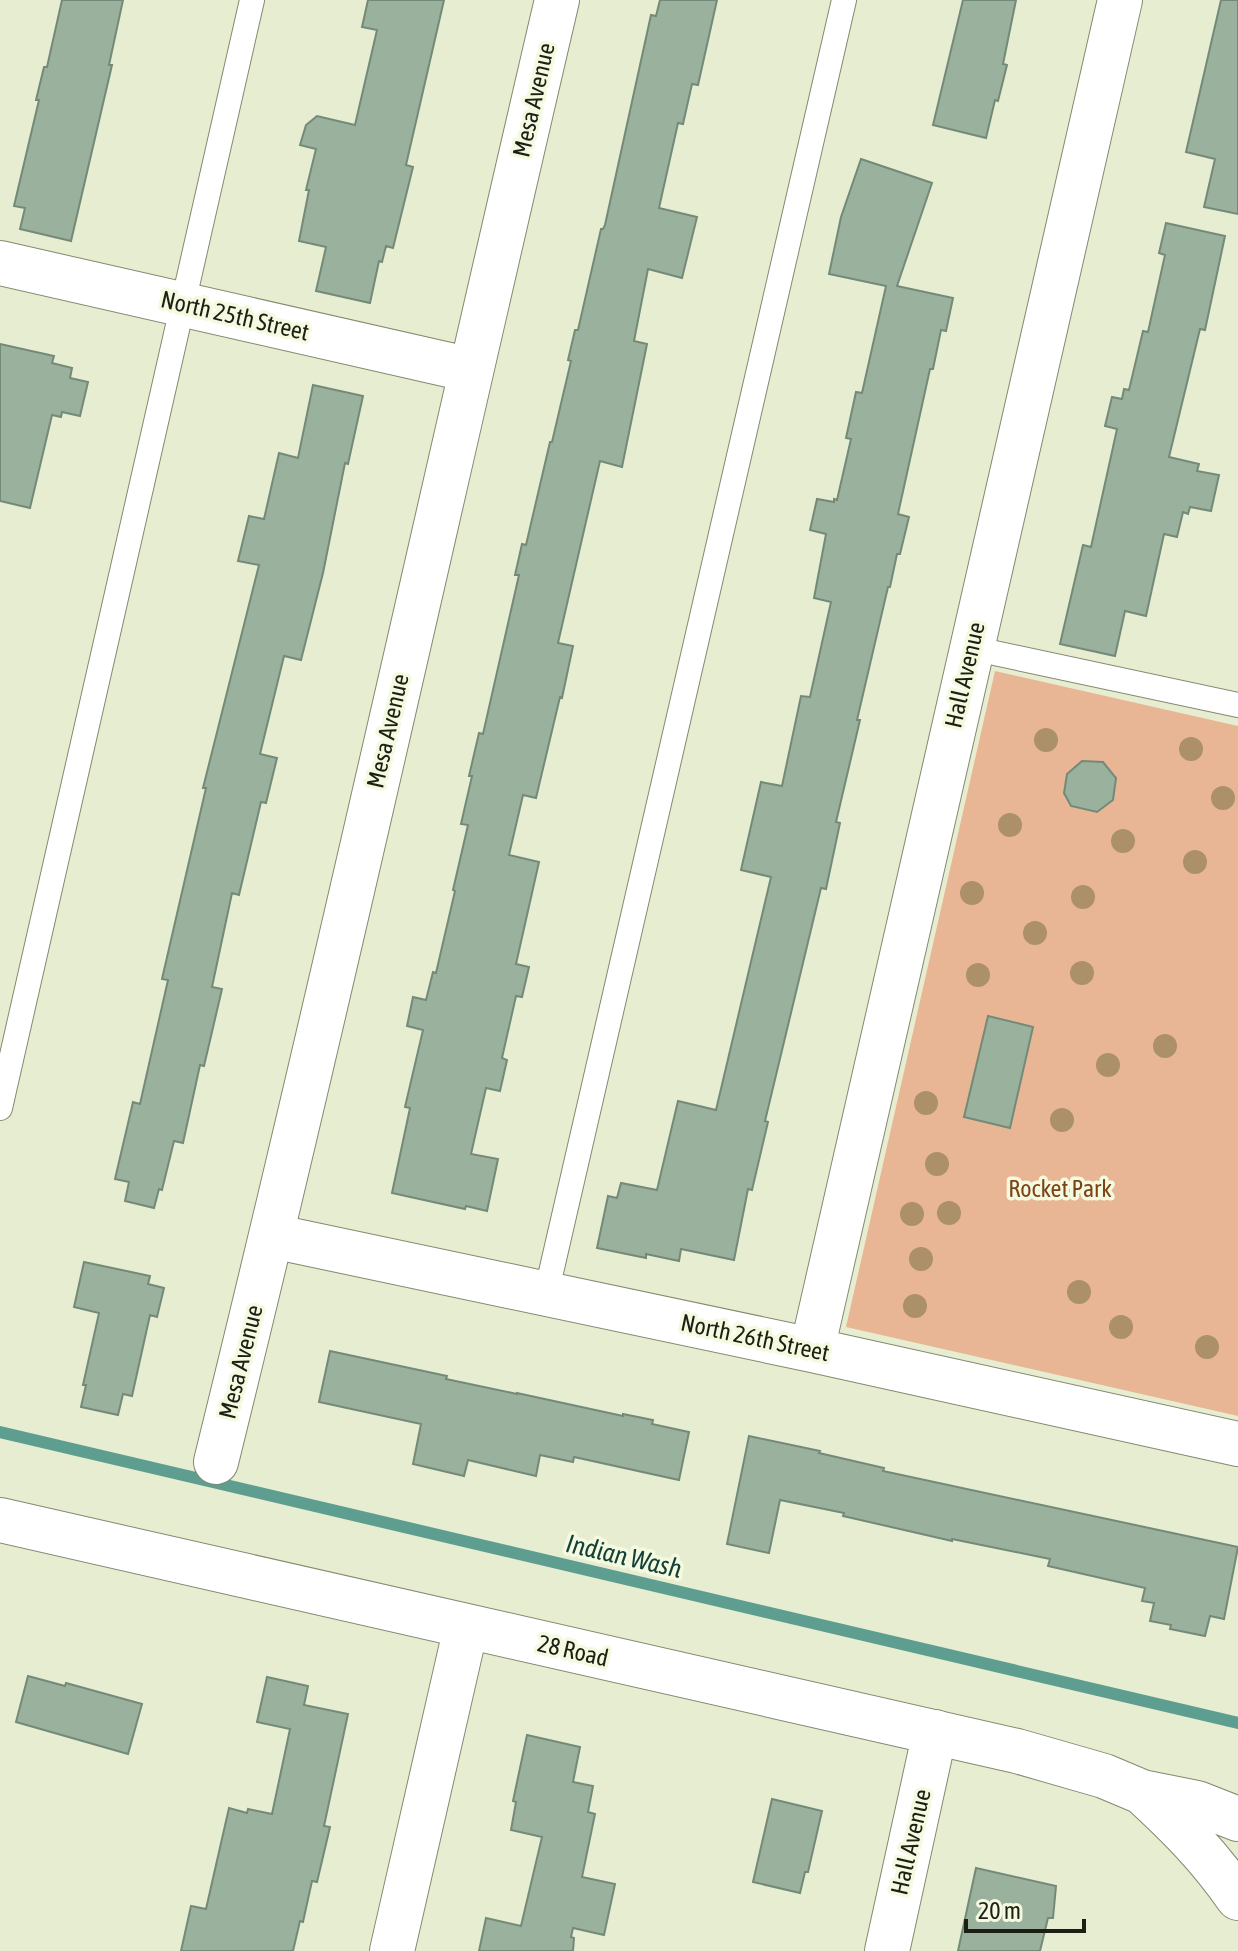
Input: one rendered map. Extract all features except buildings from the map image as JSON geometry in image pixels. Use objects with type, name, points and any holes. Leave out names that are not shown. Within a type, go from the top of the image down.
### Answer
[{"type":"street","name":"Mesa Avenue","points":[[216,1462],[272,1236],[557,0]]},
{"type":"street","name":"Hall Avenue","points":[[812,1350],[1120,0]]},
{"type":"street","name":"North 25th Street","points":[[0,263],[471,370]]},
{"type":"street","name":"North 26th Street","points":[[272,1236],[1238,1444]]},
{"type":"street","name":"28 Road","points":[[0,1520],[1017,1751],[1104,1776],[1142,1792],[1197,1803],[1238,1819]]},
{"type":"street","points":[[392,1951],[466,1627]]},
{"type":"street","name":"Hall Avenue","points":[[887,1951],[935,1732]]},
{"type":"street","name":"28 Road","points":[[1142,1792],[1186,1833],[1214,1864],[1238,1898]]},
{"type":"lane","points":[[0,1108],[252,0]]},
{"type":"lane","points":[[546,1294],[844,0]]},
{"type":"lane","points":[[971,648],[1238,705]]},
{"type":"green space","name":"Rocket Park","points":[[995,671],[1238,726],[1238,1416],[846,1327]]},
{"type":"waterway","name":"Indian Wash","points":[[0,1432],[1238,1723]]}]
